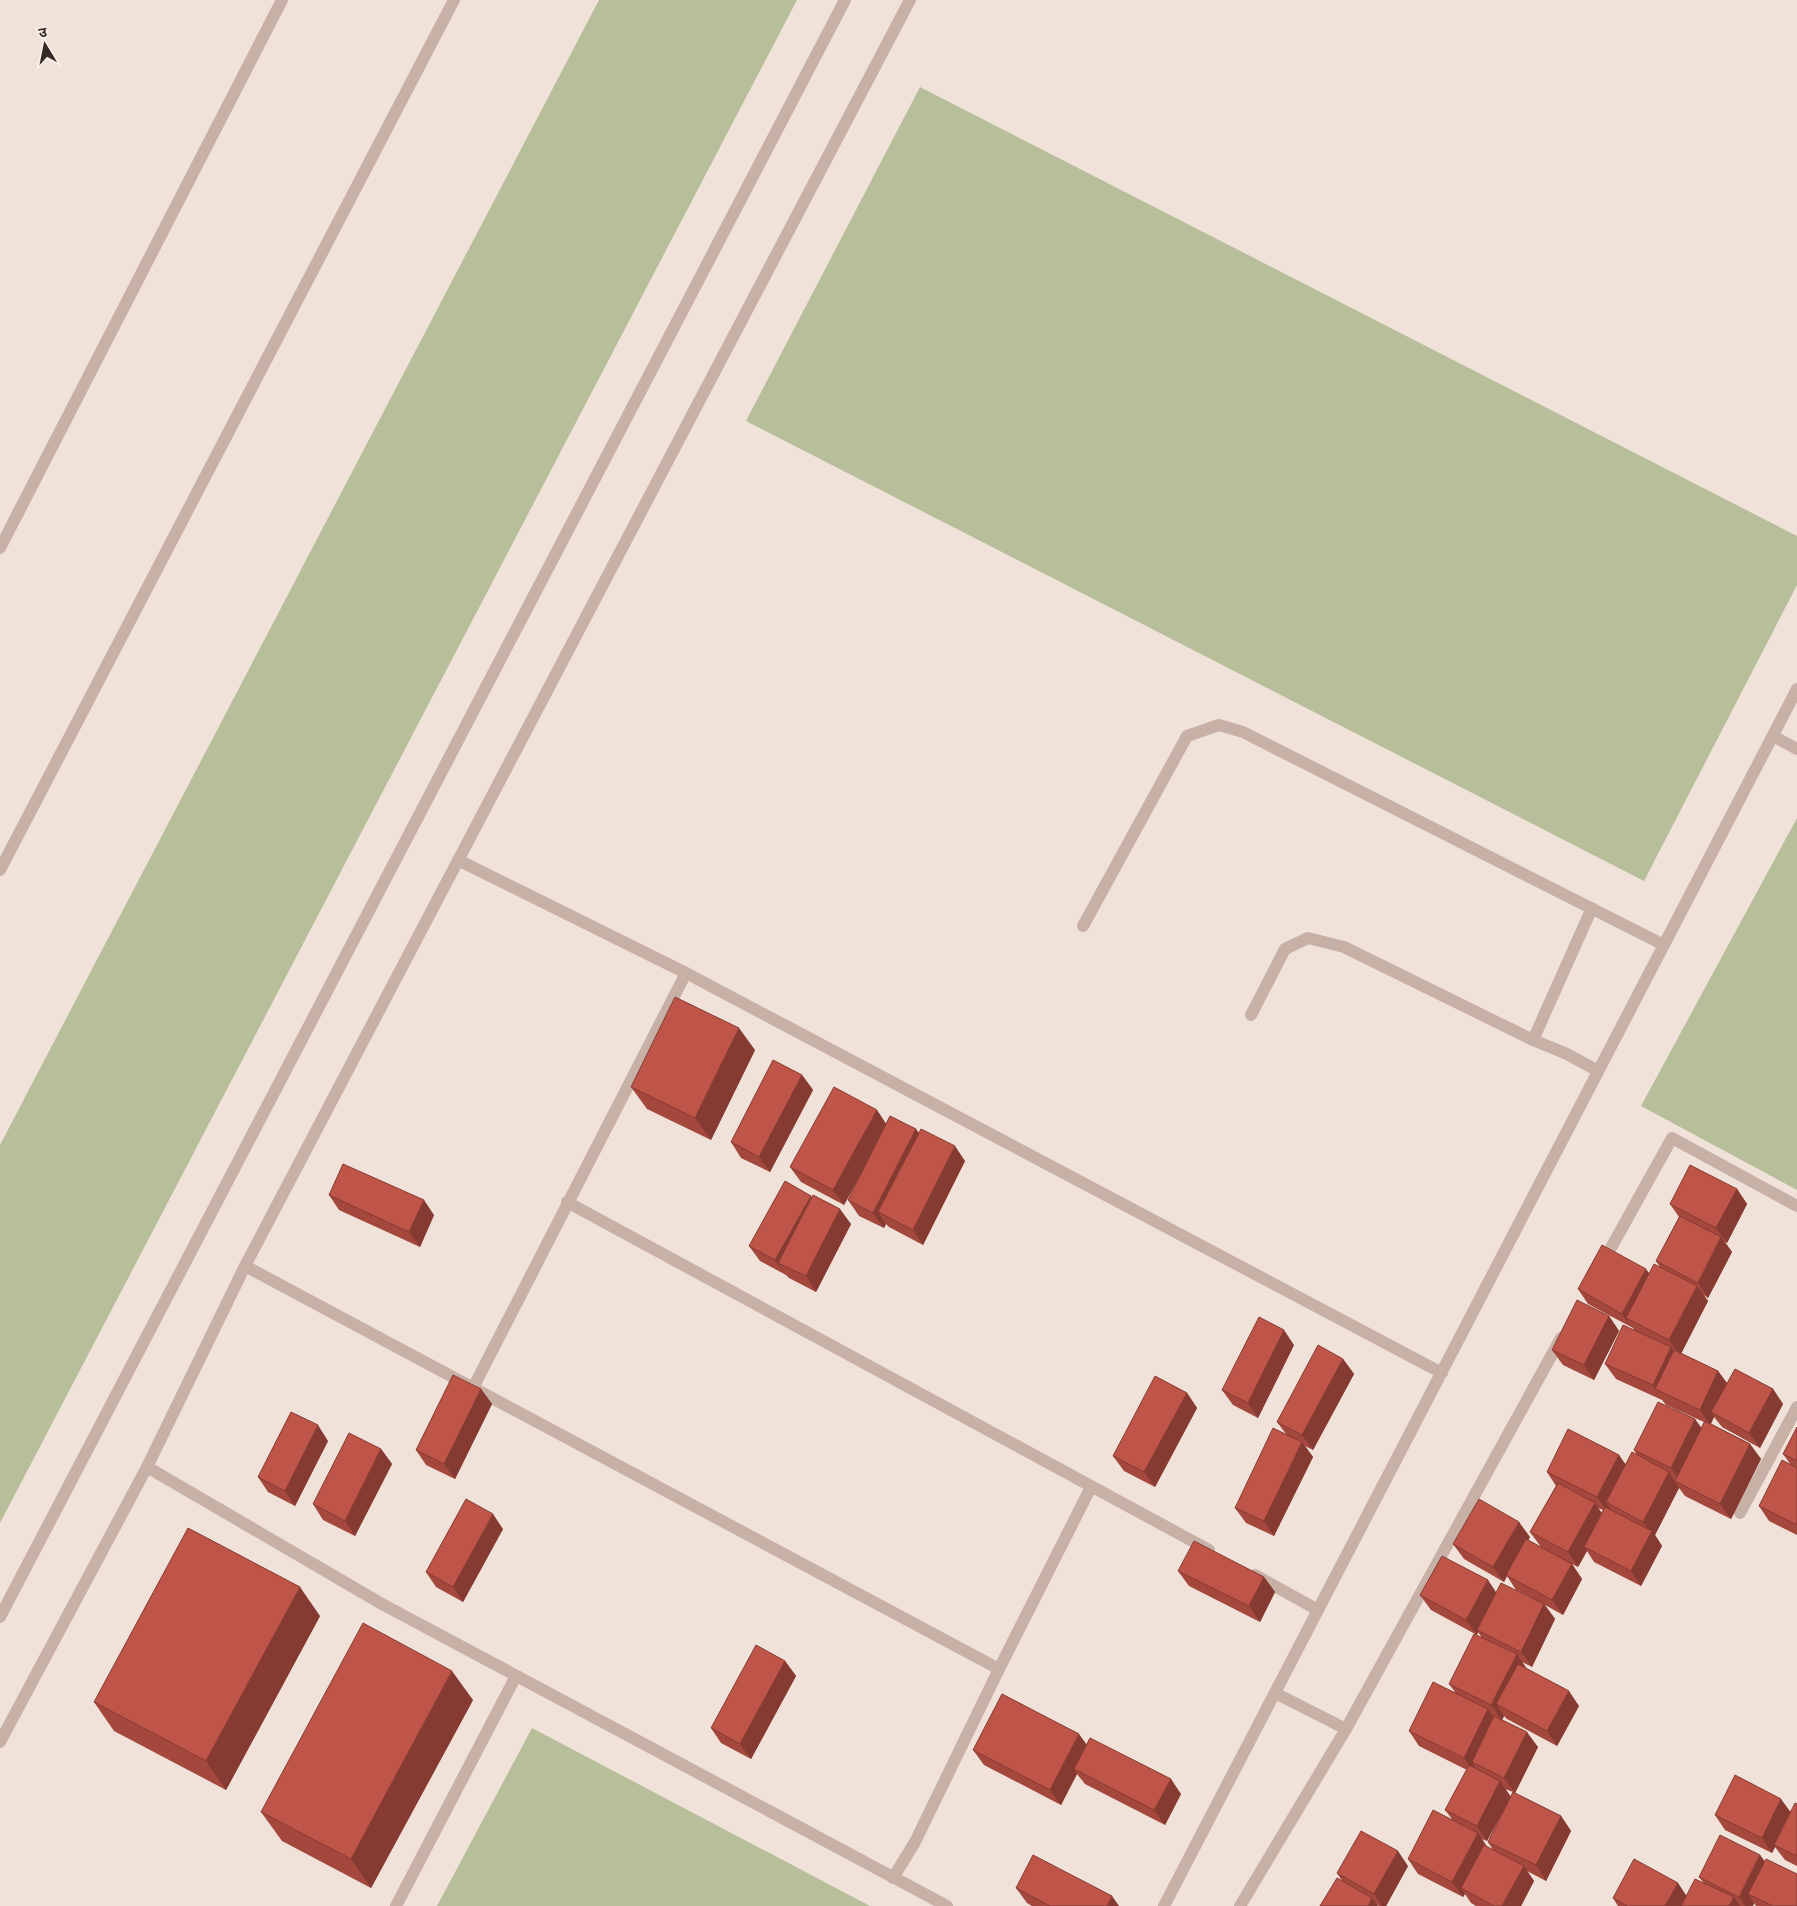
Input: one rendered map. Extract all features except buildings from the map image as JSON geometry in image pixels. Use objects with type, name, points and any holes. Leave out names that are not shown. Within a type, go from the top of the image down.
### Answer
[{"type":"street","points":[[0,548],[282,0]]},
{"type":"street","points":[[0,870],[454,0]]},
{"type":"street","points":[[0,1618],[844,0]]},
{"type":"street","points":[[0,1742],[146,1467],[245,1266],[910,0]]},
{"type":"street","points":[[1164,1906],[1797,689]]},
{"type":"street","points":[[1083,926],[1187,736],[1219,725],[1243,732],[1664,945]]},
{"type":"street","points":[[1773,736],[1797,749]]},
{"type":"street","points":[[458,860],[686,974],[1442,1373]]},
{"type":"street","points":[[1533,1040],[1592,908]]},
{"type":"street","points":[[1251,1015],[1286,949],[1308,938],[1344,947],[1533,1040],[1567,1054],[1598,1071]]},
{"type":"street","points":[[473,1388],[567,1202],[686,974]]},
{"type":"street","points":[[1595,1277],[1672,1138],[1797,1206]]},
{"type":"street","points":[[567,1202],[1220,1556]]},
{"type":"street","points":[[245,1266],[999,1669]]},
{"type":"street","points":[[1240,1906],[1346,1729],[1566,1329]]},
{"type":"street","points":[[1740,1513],[1797,1407]]},
{"type":"street","points":[[146,1467],[382,1604],[947,1906]]},
{"type":"street","points":[[893,1878],[915,1842],[999,1669],[1091,1487]]},
{"type":"street","points":[[1245,1570],[1318,1610]]},
{"type":"street","points":[[396,1906],[516,1676]]},
{"type":"street","points":[[1275,1693],[1346,1729]]},
{"type":"green space","points":[[599,0],[797,0],[0,1523],[0,1145]]},
{"type":"green space","points":[[920,87],[1797,536],[1797,585],[1644,881],[746,421]]},
{"type":"green space","points":[[1797,818],[1797,1190],[1641,1106]]},
{"type":"green space","points":[[532,1728],[870,1906],[437,1906]]}]
